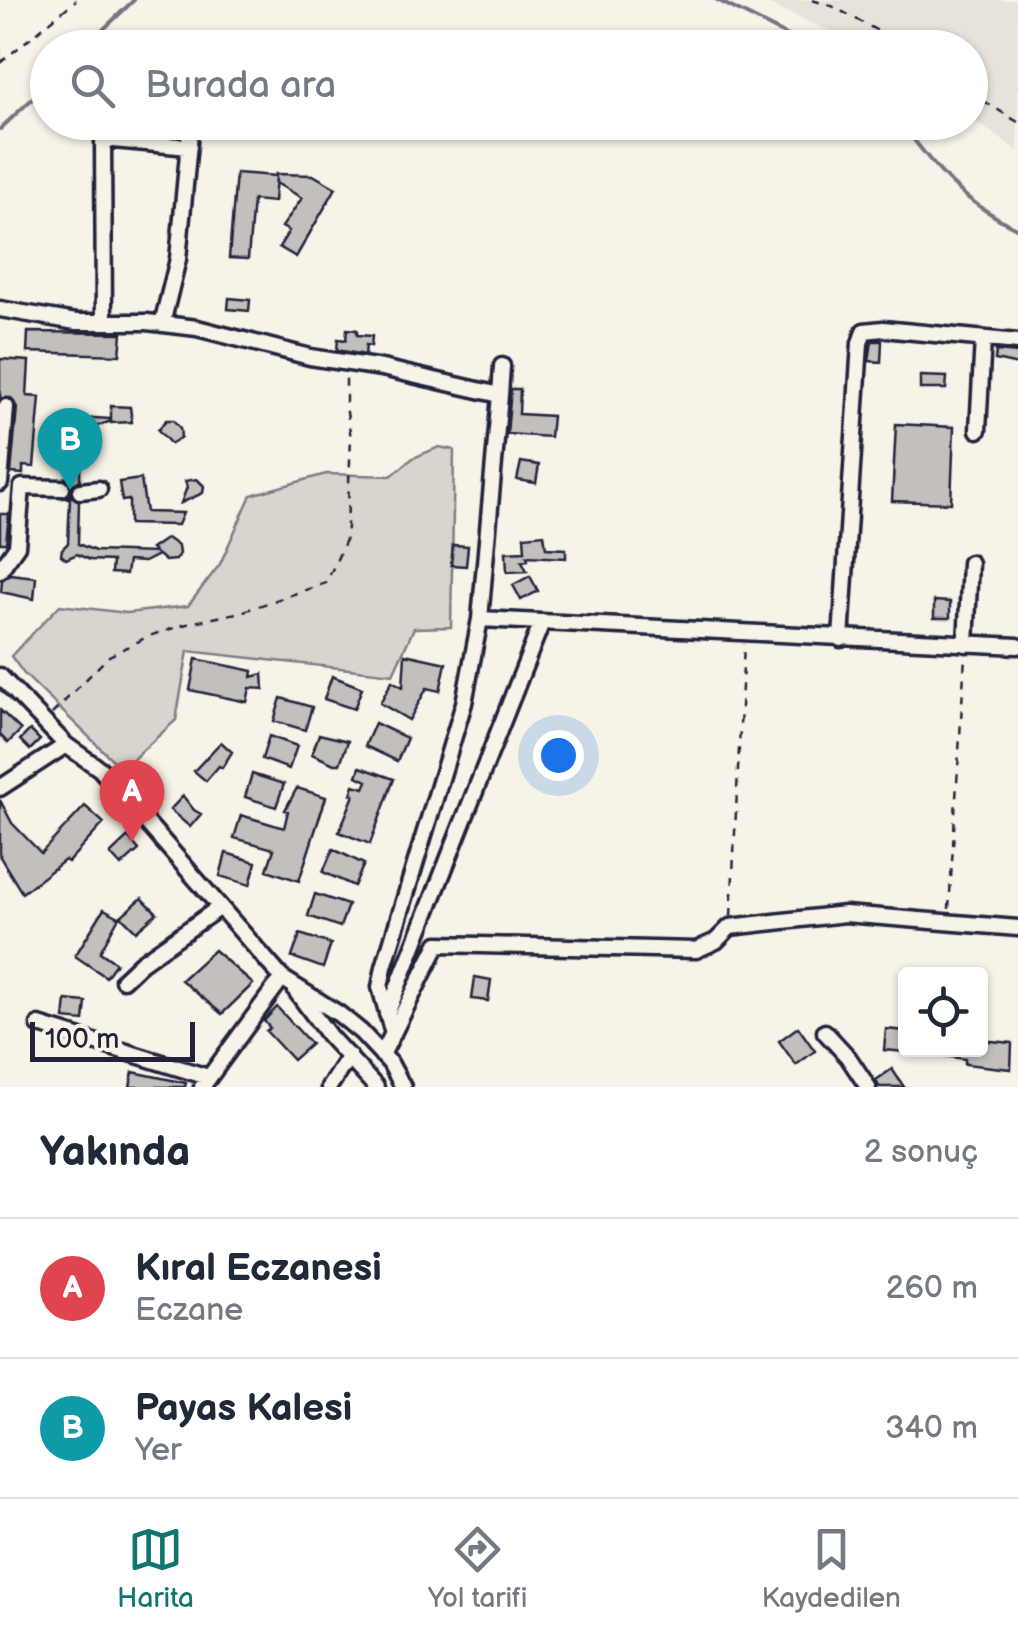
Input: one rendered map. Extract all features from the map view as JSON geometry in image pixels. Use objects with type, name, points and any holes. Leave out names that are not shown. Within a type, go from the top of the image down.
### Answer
[{"type":"street","points":[[104,140],[104,322]]},
{"type":"street","points":[[115,140],[189,147]]},
{"type":"street","points":[[162,324],[175,279],[190,140]]},
{"type":"street","points":[[0,309],[42,318],[197,328],[310,358],[500,395]]},
{"type":"street","points":[[841,639],[860,343],[864,331],[883,329],[1018,342]]},
{"type":"street","points":[[978,430],[982,339]]},
{"type":"street","points":[[393,1034],[380,987],[464,703],[480,618],[502,366]]},
{"type":"street","points":[[6,407],[0,484],[62,488]]},
{"type":"street","points":[[0,570],[16,546],[22,487]]},
{"type":"street","points":[[80,492],[99,490]]},
{"type":"street","points":[[966,644],[970,563]]},
{"type":"street","points":[[480,618],[1018,646]]},
{"type":"street","points":[[388,1014],[542,622]]},
{"type":"street","points":[[0,676],[66,744],[100,770],[376,1087]]},
{"type":"street","points":[[0,788],[66,744]]},
{"type":"street","points":[[123,980],[140,962],[220,906]]},
{"type":"street","points":[[382,1055],[438,944],[696,950],[716,941],[730,928],[845,914],[1018,928]]},
{"type":"street","points":[[288,982],[339,1014],[382,1055],[402,1087]]},
{"type":"street","points":[[39,1025],[205,1082],[288,982]]},
{"type":"street","points":[[825,1032],[868,1087]]},
{"type":"street","points":[[329,1087],[349,1056]]},
{"type":"path","points":[[40,30],[76,0]]},
{"type":"path","points":[[812,0],[832,6],[876,30]]},
{"type":"path","points":[[0,63],[30,38]]},
{"type":"path","points":[[0,47],[0,63]]},
{"type":"path","points":[[988,104],[1018,122]]},
{"type":"path","points":[[45,723],[108,656],[174,627],[241,612],[326,583],[345,542],[347,527],[351,438],[346,362]]},
{"type":"path","points":[[730,928],[745,634]]},
{"type":"path","points":[[948,920],[966,644]]},
{"type":"shaded area","points":[[758,0],[1018,0],[1018,151],[988,130],[988,30],[827,30]]},
{"type":"shaded area","points":[[439,447],[454,450],[451,627],[414,628],[393,674],[188,651],[176,720],[122,769],[24,674],[11,656],[60,605],[127,613],[188,606],[220,564],[251,495],[326,474],[391,476],[413,458]]},
{"type":"building","points":[[236,173],[276,176],[274,202],[253,200],[248,259],[229,258]]},
{"type":"building","points":[[276,174],[313,175],[336,188],[296,257],[279,247],[289,231],[282,227],[302,198],[276,183]]},
{"type":"building","points":[[229,298],[250,300],[249,311],[228,309]]},
{"type":"building","points":[[347,329],[357,330],[357,335],[372,336],[365,355],[337,350],[338,339],[346,340]]},
{"type":"building","points":[[28,332],[122,333],[120,355],[27,352]]},
{"type":"building","points":[[872,341],[882,341],[881,362],[869,361]]},
{"type":"building","points":[[996,351],[1018,353],[1018,365],[995,360]]},
{"type":"building","points":[[0,359],[29,361],[27,396],[40,397],[34,467],[23,466],[23,474],[11,473],[17,407],[11,398],[0,398]]},
{"type":"building","points":[[920,376],[947,377],[946,389],[920,389]]},
{"type":"building","points":[[511,389],[520,389],[519,414],[552,416],[550,437],[507,434]]},
{"type":"building","points":[[111,406],[130,407],[132,422],[111,421],[81,432],[80,480],[72,485],[66,478],[70,479],[71,437],[60,429],[71,419],[77,424],[94,418],[111,419]]},
{"type":"building","points":[[166,420],[173,420],[180,428],[181,437],[171,444],[158,430]]},
{"type":"building","points":[[896,424],[954,427],[951,503],[892,501]]},
{"type":"building","points":[[521,462],[539,465],[536,483],[517,480]]},
{"type":"building","points":[[141,479],[146,512],[183,513],[178,525],[129,524],[129,500],[122,501],[119,482]]},
{"type":"building","points":[[197,479],[204,486],[203,493],[181,503],[187,487],[185,481]]},
{"type":"building","points":[[70,495],[79,501],[78,544],[95,551],[155,553],[151,549],[167,538],[178,546],[179,554],[175,560],[165,561],[158,555],[144,562],[128,561],[126,574],[111,573],[112,561],[90,560],[77,554],[66,559],[61,555],[68,543],[70,498],[65,498]]},
{"type":"building","points":[[0,514],[9,514],[6,543],[0,543]]},
{"type":"building","points":[[544,534],[546,548],[566,549],[566,558],[527,556],[528,560],[522,561],[527,571],[507,572],[506,552],[525,551],[524,536]]},
{"type":"building","points":[[453,545],[468,546],[466,566],[451,565]]},
{"type":"building","points":[[10,574],[36,577],[34,599],[1,592],[2,580]]},
{"type":"building","points":[[530,576],[538,591],[521,600],[513,585]]},
{"type":"building","points":[[934,601],[950,602],[950,618],[934,618]]},
{"type":"building","points":[[405,654],[446,663],[440,691],[427,688],[409,720],[380,703],[392,681],[403,687]]},
{"type":"building","points":[[196,659],[253,671],[252,677],[263,674],[264,689],[250,688],[247,702],[190,690]]},
{"type":"building","points":[[332,676],[362,688],[354,709],[324,699]]},
{"type":"building","points":[[281,698],[312,707],[305,730],[274,721]]},
{"type":"building","points":[[0,710],[21,730],[8,743],[0,735]]},
{"type":"building","points":[[375,723],[407,738],[397,761],[365,746]]},
{"type":"building","points":[[30,730],[40,740],[30,750],[20,740]]},
{"type":"building","points":[[319,734],[348,741],[340,764],[312,754]]},
{"type":"building","points":[[269,736],[297,746],[289,769],[262,759]]},
{"type":"building","points":[[221,742],[232,752],[222,768],[219,766],[206,781],[194,771]]},
{"type":"building","points":[[360,767],[394,779],[370,844],[339,832],[354,795],[354,785],[364,788],[367,781],[357,776]]},
{"type":"building","points":[[252,774],[284,784],[276,807],[245,797]]},
{"type":"building","points":[[297,788],[326,797],[299,881],[267,870],[274,849],[234,838],[241,815],[284,828],[288,811],[285,810]]},
{"type":"building","points":[[183,796],[201,814],[190,827],[170,810]]},
{"type":"building","points":[[0,800],[12,823],[41,853],[85,806],[104,823],[68,862],[65,860],[22,893],[0,857]]},
{"type":"building","points":[[128,837],[139,850],[121,866],[110,854]]},
{"type":"building","points":[[333,849],[364,864],[354,886],[323,872]]},
{"type":"building","points":[[226,853],[256,862],[250,885],[220,876]]},
{"type":"building","points":[[315,894],[348,905],[340,927],[308,916]]},
{"type":"building","points":[[142,898],[157,913],[136,931],[121,916]]},
{"type":"building","points":[[104,909],[119,917],[100,952],[116,963],[106,977],[75,956]]},
{"type":"building","points":[[300,934],[331,944],[323,968],[292,957]]},
{"type":"building","points":[[214,950],[253,984],[222,1014],[181,980]]},
{"type":"building","points":[[475,977],[491,980],[488,1001],[472,999]]},
{"type":"building","points":[[66,1000],[86,1002],[84,1021],[64,1019]]},
{"type":"building","points":[[277,1007],[311,1044],[293,1060],[266,1031],[270,1028],[264,1021]]},
{"type":"building","points":[[798,1027],[815,1051],[796,1065],[779,1041]]},
{"type":"building","points":[[886,1029],[898,1030],[898,1051],[884,1050]]},
{"type":"building","points":[[988,1041],[1012,1043],[1011,1069],[965,1064],[965,1059],[951,1057],[988,1057]]},
{"type":"building","points":[[892,1069],[904,1087],[879,1087],[876,1080]]},
{"type":"building","points":[[133,1072],[186,1083],[185,1087],[130,1087]]},
{"type":"waterway","points":[[103,30],[134,0]]},
{"type":"waterway","points":[[717,0],[776,30]]},
{"type":"waterway","points":[[0,129],[30,101]]},
{"type":"waterway","points":[[914,140],[965,196],[1018,229]]},
{"type":"place","name":"Payas Kalesi","points":[[70,490]]},
{"type":"place","name":"Kıral Eczanesi","points":[[132,842]]}]
